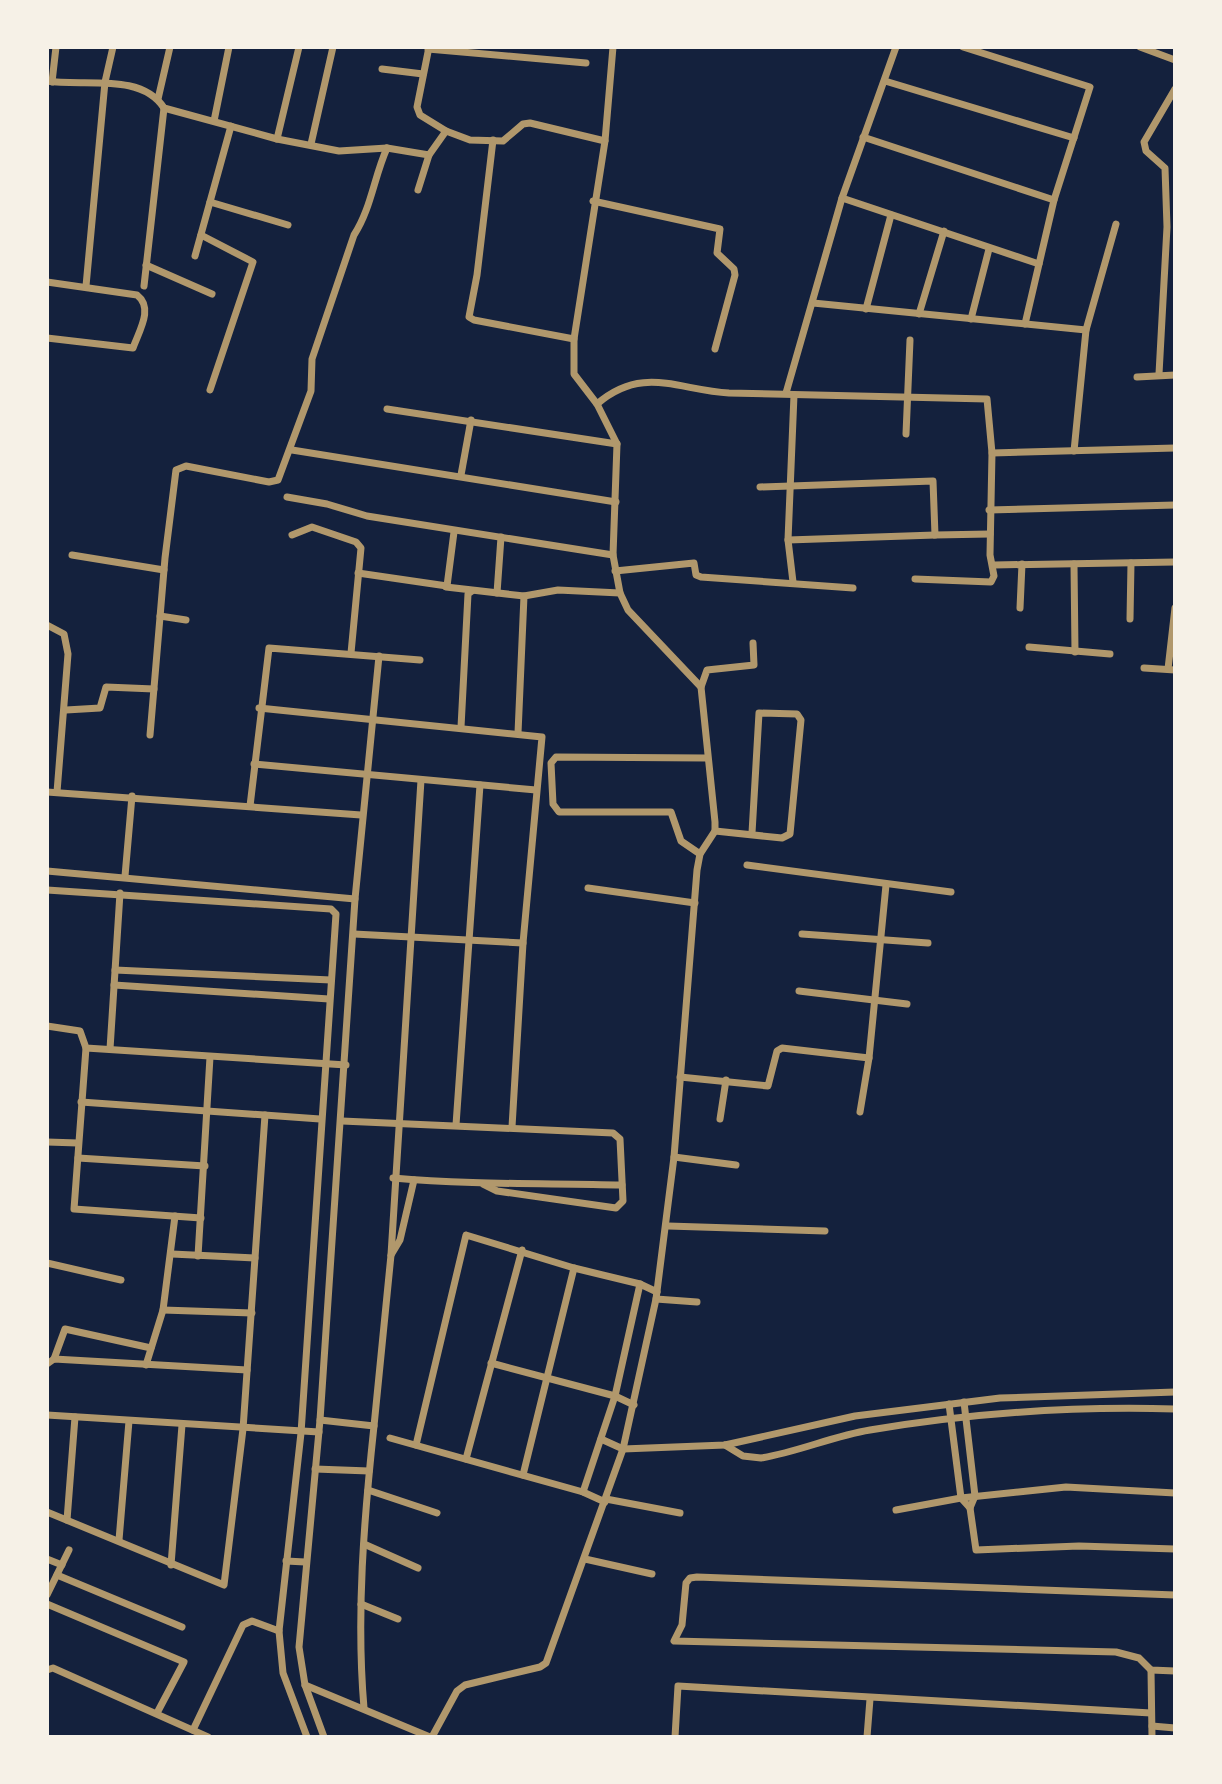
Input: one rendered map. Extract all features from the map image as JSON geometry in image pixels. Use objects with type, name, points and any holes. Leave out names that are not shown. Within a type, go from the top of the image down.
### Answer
[{"type":"street","points":[[56,47],[50,81],[105,82],[129,87],[158,100],[164,108],[277,139],[339,151],[387,148],[429,155]]},
{"type":"street","points":[[86,286],[105,82],[113,47]]},
{"type":"street","points":[[158,100],[170,47]]},
{"type":"street","points":[[214,121],[229,47]]},
{"type":"street","points":[[277,139],[299,47]]},
{"type":"street","points":[[310,144],[332,47]]},
{"type":"street","points":[[613,47],[605,141],[593,201],[574,339],[574,374],[597,404],[617,444],[612,555],[620,593],[628,610],[701,687]]},
{"type":"street","points":[[793,582],[788,540],[790,394],[842,198],[896,47]]},
{"type":"street","points":[[963,47],[1090,87],[1054,200],[1025,324]]},
{"type":"street","points":[[1140,47],[1175,60]]},
{"type":"street","points":[[586,63],[428,48],[417,107],[420,115],[446,131],[470,140],[507,141],[523,124],[530,123],[605,141]]},
{"type":"street","points":[[382,69],[424,74]]},
{"type":"street","points":[[885,81],[1074,138]]},
{"type":"street","points":[[1159,374],[1164,287],[1171,228],[1165,168],[1146,151],[1144,142],[1175,89]]},
{"type":"street","points":[[144,286],[164,108]]},
{"type":"street","points":[[195,256],[231,126]]},
{"type":"street","points":[[418,190],[429,155],[446,131]]},
{"type":"street","points":[[863,137],[1054,200]]},
{"type":"street","points":[[493,140],[477,275],[469,317],[574,339]]},
{"type":"street","points":[[150,735],[164,570],[176,470],[179,467],[269,482],[278,480],[292,450],[311,391],[312,359],[354,235],[368,205],[374,176],[387,148]]},
{"type":"street","points":[[842,198],[1038,264]]},
{"type":"street","points":[[593,201],[720,229],[717,253],[736,275],[715,349]]},
{"type":"street","points":[[211,202],[288,225]]},
{"type":"street","points":[[866,309],[891,215]]},
{"type":"street","points":[[1074,450],[1086,330],[1115,224]]},
{"type":"street","points":[[919,314],[944,231]]},
{"type":"street","points":[[201,236],[253,262],[210,390]]},
{"type":"street","points":[[971,319],[989,249]]},
{"type":"street","points":[[146,265],[212,294]]},
{"type":"street","points":[[47,282],[137,295],[144,300],[146,311],[133,348],[47,338]]},
{"type":"street","points":[[1164,287],[1175,287]]},
{"type":"street","points":[[813,303],[1086,330]]},
{"type":"street","points":[[906,434],[910,340]]},
{"type":"street","points":[[1137,377],[1175,374]]},
{"type":"street","points":[[597,404],[613,389],[632,382],[685,385],[699,391],[987,398],[992,453],[989,510],[991,559],[995,576],[990,582],[915,579]]},
{"type":"street","points":[[387,409],[617,444]]},
{"type":"street","points":[[461,475],[471,420]]},
{"type":"street","points":[[992,453],[1175,448]]},
{"type":"street","points":[[292,450],[616,502]]},
{"type":"street","points":[[760,486],[933,481],[935,535]]},
{"type":"street","points":[[287,497],[327,504],[367,516],[454,532],[612,555]]},
{"type":"street","points":[[989,510],[1175,505]]},
{"type":"street","points":[[292,536],[312,527],[356,542],[361,548],[351,653]]},
{"type":"street","points":[[446,587],[454,532]]},
{"type":"street","points":[[788,540],[990,534]]},
{"type":"street","points":[[497,593],[501,537]]},
{"type":"street","points":[[72,555],[164,570]]},
{"type":"street","points":[[994,565],[1175,562]]},
{"type":"street","points":[[615,571],[694,563],[698,576],[853,588]]},
{"type":"street","points":[[1130,563],[1130,619]]},
{"type":"street","points":[[1020,608],[1022,564]]},
{"type":"street","points":[[1074,564],[1075,652]]},
{"type":"street","points":[[358,573],[524,596],[558,590],[620,593]]},
{"type":"street","points":[[461,727],[468,594],[473,591]]},
{"type":"street","points":[[518,733],[524,596]]},
{"type":"street","points":[[1144,668],[1171,670],[1175,608]]},
{"type":"street","points":[[160,616],[186,620]]},
{"type":"street","points":[[47,625],[60,630],[66,639],[68,668],[57,792]]},
{"type":"street","points":[[305,1685],[431,1737],[457,1691],[465,1685],[540,1667],[546,1663],[623,1449],[657,1295],[668,1226],[700,854],[715,831],[701,687],[707,670],[754,664],[753,643]]},
{"type":"street","points":[[1029,647],[1110,654]]},
{"type":"street","points":[[250,806],[259,708],[269,648],[419,660]]},
{"type":"street","points":[[324,1737],[305,1685],[299,1647],[320,1420],[361,815],[379,656]]},
{"type":"street","points":[[66,710],[100,708],[106,687],[154,689]]},
{"type":"street","points":[[259,708],[542,737],[523,943],[512,1127]]},
{"type":"street","points":[[715,831],[782,838],[790,834],[801,720],[797,715],[759,713],[752,833]]},
{"type":"street","points":[[700,854],[681,842],[671,812],[559,812],[553,804],[551,763],[556,757],[706,758]]},
{"type":"street","points":[[254,764],[536,790]]},
{"type":"street","points":[[365,1709],[360,1658],[364,1545],[391,1255],[393,1178],[421,780]]},
{"type":"street","points":[[456,1125],[480,785]]},
{"type":"street","points":[[47,792],[132,796],[361,815]]},
{"type":"street","points":[[125,876],[132,796]]},
{"type":"street","points":[[747,865],[951,892]]},
{"type":"street","points":[[47,871],[355,899]]},
{"type":"street","points":[[860,1112],[869,1058],[886,885]]},
{"type":"street","points":[[587,888],[695,903]]},
{"type":"street","points":[[47,890],[120,893],[334,911],[301,1433],[279,1631],[283,1673],[307,1737]]},
{"type":"street","points":[[110,1049],[120,893]]},
{"type":"street","points":[[354,934],[523,943]]},
{"type":"street","points":[[802,934],[928,943]]},
{"type":"street","points":[[115,970],[331,980]]},
{"type":"street","points":[[114,985],[329,999]]},
{"type":"street","points":[[799,991],[907,1004]]},
{"type":"street","points":[[47,1026],[80,1031],[86,1048],[74,1209],[201,1218]]},
{"type":"street","points":[[86,1048],[346,1065]]},
{"type":"street","points":[[680,1077],[768,1086],[777,1051],[782,1048],[869,1058]]},
{"type":"street","points":[[198,1256],[210,1058]]},
{"type":"street","points":[[720,1119],[726,1080]]},
{"type":"street","points":[[81,1102],[320,1119]]},
{"type":"street","points":[[47,1512],[224,1586],[243,1429],[265,1115]]},
{"type":"street","points":[[342,1121],[512,1127],[616,1134],[620,1139],[623,1201],[615,1208],[497,1191],[482,1184]]},
{"type":"street","points":[[47,1142],[78,1143]]},
{"type":"street","points":[[674,1157],[736,1165]]},
{"type":"street","points":[[78,1158],[205,1166]]},
{"type":"street","points":[[393,1178],[482,1184],[507,1181],[622,1185]]},
{"type":"street","points":[[391,1255],[401,1237],[414,1180]]},
{"type":"street","points":[[146,1365],[163,1310],[175,1216]]},
{"type":"street","points":[[668,1226],[825,1231]]},
{"type":"street","points":[[416,1446],[463,1238],[472,1235],[574,1268],[640,1284],[657,1295],[697,1302]]},
{"type":"street","points":[[466,1459],[522,1250]]},
{"type":"street","points":[[172,1254],[255,1258]]},
{"type":"street","points":[[47,1263],[121,1280]]},
{"type":"street","points":[[523,1475],[574,1268]]},
{"type":"street","points":[[583,1492],[615,1396],[640,1284]]},
{"type":"street","points":[[163,1310],[252,1313]]},
{"type":"street","points":[[150,1348],[65,1329],[50,1361],[247,1370]]},
{"type":"street","points":[[491,1363],[615,1396],[634,1405]]},
{"type":"street","points":[[601,1439],[623,1449],[725,1445],[836,1419],[964,1402],[1175,1392]]},
{"type":"street","points":[[1098,1394],[1098,1407]]},
{"type":"street","points":[[964,1402],[975,1496],[970,1508],[974,1545],[979,1552],[1079,1546],[1175,1549]]},
{"type":"street","points":[[949,1404],[961,1498],[970,1508]]},
{"type":"street","points":[[725,1445],[743,1456],[761,1458],[867,1430],[965,1417],[1098,1407],[1175,1409]]},
{"type":"street","points":[[47,1415],[301,1433],[319,1432]]},
{"type":"street","points":[[67,1520],[75,1417]]},
{"type":"street","points":[[320,1420],[374,1426]]},
{"type":"street","points":[[118,1540],[130,1421]]},
{"type":"street","points":[[171,1564],[183,1425]]},
{"type":"street","points":[[390,1438],[606,1500],[680,1513]]},
{"type":"street","points":[[315,1469],[369,1471]]},
{"type":"street","points":[[896,1510],[975,1496],[1066,1487],[1175,1493]]},
{"type":"street","points":[[368,1490],[437,1513]]},
{"type":"street","points":[[364,1545],[418,1568]]},
{"type":"street","points":[[48,1590],[69,1550]]},
{"type":"street","points":[[47,1559],[62,1565]]},
{"type":"street","points":[[585,1559],[652,1574]]},
{"type":"street","points":[[286,1561],[305,1562]]},
{"type":"street","points":[[57,1575],[182,1627]]},
{"type":"street","points":[[1175,1595],[697,1577],[690,1578],[686,1583],[682,1625],[674,1642],[1116,1652],[1139,1658],[1151,1670],[1175,1671]]},
{"type":"street","points":[[47,1604],[184,1662],[157,1713]]},
{"type":"street","points":[[361,1604],[398,1619]]},
{"type":"street","points":[[193,1730],[243,1625],[252,1621],[279,1631]]},
{"type":"street","points":[[47,1670],[53,1668],[208,1737]]},
{"type":"street","points":[[1151,1670],[1152,1737]]},
{"type":"street","points":[[675,1737],[678,1686],[1151,1713]]},
{"type":"street","points":[[867,1737],[870,1699]]},
{"type":"street","points":[[1152,1727],[1175,1728]]}]
